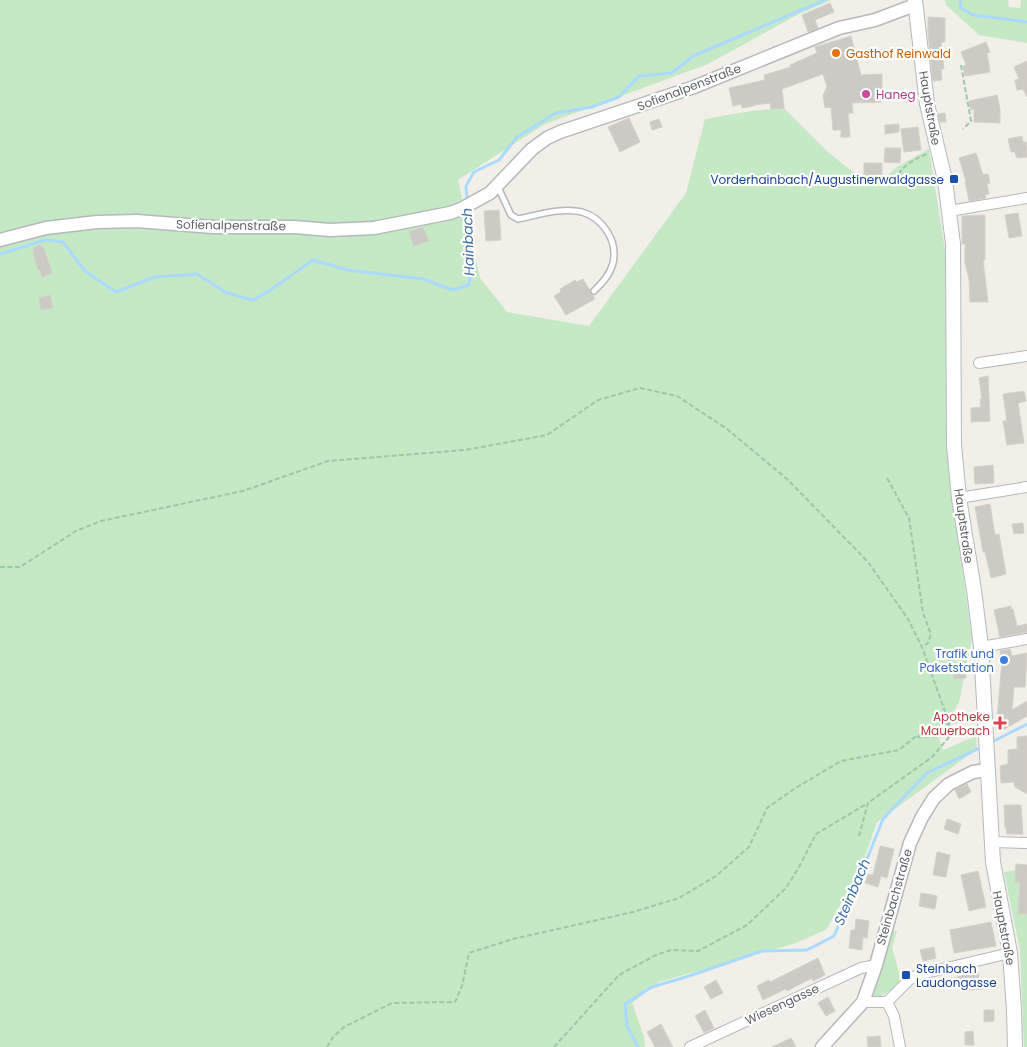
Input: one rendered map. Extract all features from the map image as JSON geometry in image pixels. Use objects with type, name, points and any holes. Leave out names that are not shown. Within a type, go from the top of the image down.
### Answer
[{"type":"main road","name":"Hauptstraße","points":[[915,2],[927,104],[938,150],[953,244],[954,445],[959,498],[981,647],[992,842],[996,881],[1010,953],[1015,1047]]},
{"type":"street","name":"Sofienalpenstraße","points":[[0,240],[46,228],[97,222],[137,221],[213,227],[294,227],[352,230],[427,219],[461,209],[481,200],[498,187],[514,166],[532,149],[560,132],[694,87],[839,28],[886,17],[915,2]]},
{"type":"street","points":[[949,211],[1027,198]]},
{"type":"street","points":[[979,363],[1027,356]]},
{"type":"street","points":[[959,498],[1027,487]]},
{"type":"street","points":[[981,647],[1027,639]]},
{"type":"street","name":"Steinbachstraße","points":[[822,1047],[863,1002],[876,964],[907,850],[922,817],[934,798],[949,784],[973,772],[987,770]]},
{"type":"street","points":[[992,842],[1027,843]]},
{"type":"street","points":[[863,1002],[887,1002],[909,980],[917,975],[1010,953]]},
{"type":"street","name":"Wiesengasse","points":[[690,1047],[861,968],[876,964]]},
{"type":"street","points":[[887,1002],[894,1016],[900,1047]]},
{"type":"lane","points":[[498,187],[511,215],[518,220],[571,210],[595,217],[602,223],[611,239],[614,256],[613,263],[604,281],[594,291]]},
{"type":"path","points":[[961,65],[971,121],[962,129]]},
{"type":"path","points":[[902,182],[900,172],[904,168],[916,159],[938,150]]},
{"type":"path","points":[[0,567],[20,567],[76,531],[101,521],[243,491],[328,461],[465,450],[547,436],[598,400],[640,388],[676,396],[727,430],[786,479],[868,562],[908,619],[922,647],[949,723],[950,736],[932,757],[868,803],[816,834],[786,888],[747,925],[698,951],[671,950],[656,955],[618,975],[554,1047]]},
{"type":"path","points":[[888,478],[910,518],[923,613],[931,634],[928,643],[922,647]]},
{"type":"path","points":[[327,1047],[333,1037],[344,1027],[392,1003],[455,1002],[462,986],[469,953],[513,939],[633,912],[679,898],[716,876],[749,848],[767,808],[794,789],[841,761],[898,750],[915,737],[949,723],[986,719]]},
{"type":"path","points":[[915,737],[950,736]]},
{"type":"path","points":[[859,836],[868,803]]},
{"type":"green space","points":[[0,0],[831,0],[797,15],[708,64],[545,124],[458,180],[480,278],[507,312],[589,326],[686,193],[705,119],[751,111],[784,108],[829,153],[863,180],[882,180],[897,167],[929,149],[947,263],[948,411],[946,425],[953,500],[972,639],[959,702],[939,738],[943,750],[976,736],[977,749],[877,822],[861,868],[826,930],[793,944],[659,982],[632,1003],[644,1037],[645,1047],[0,1047]]},
{"type":"green space","points":[[945,0],[1008,0],[1009,7],[1020,8],[1021,0],[1027,0],[1027,43],[979,35],[946,5]]},
{"type":"green space","points":[[1016,870],[1015,882],[1027,883],[1027,1047],[1024,1047],[1020,950],[1004,872]]},
{"type":"green space","points":[[893,930],[897,931],[892,947],[899,972],[899,981],[895,988],[877,998],[872,995]]},
{"type":"building","points":[[830,3],[834,12],[815,20],[818,28],[808,32],[802,15]]},
{"type":"building","points":[[928,17],[945,18],[945,42],[941,42],[944,69],[941,69],[942,80],[933,81]]},
{"type":"building","points":[[851,36],[861,75],[882,74],[882,102],[852,103],[853,113],[848,113],[850,137],[841,137],[841,130],[833,130],[831,107],[825,108],[823,95],[827,87],[823,74],[782,89],[784,108],[771,109],[770,103],[742,108],[741,104],[733,106],[729,88],[765,80],[764,75],[791,67],[790,65],[817,53],[815,47]]},
{"type":"building","points":[[986,42],[990,52],[987,53],[990,72],[965,76],[963,66],[966,65],[961,52]]},
{"type":"building","points":[[1027,61],[1027,97],[1023,89],[1017,90],[1015,80],[1019,79],[1014,67]]},
{"type":"building","points":[[997,95],[1000,123],[974,122],[974,109],[971,110],[969,101]]},
{"type":"building","points":[[945,113],[946,122],[940,122],[938,114]]},
{"type":"building","points":[[629,118],[640,142],[620,152],[608,127]]},
{"type":"building","points":[[659,119],[662,127],[652,130],[650,122]]},
{"type":"building","points":[[899,124],[899,132],[885,134],[885,125]]},
{"type":"building","points":[[918,127],[921,150],[904,152],[901,129]]},
{"type":"building","points":[[1022,136],[1023,142],[1026,142],[1027,157],[1017,158],[1015,152],[1011,152],[1008,139]]},
{"type":"building","points":[[885,148],[901,148],[900,163],[884,162]]},
{"type":"building","points":[[976,153],[983,175],[988,174],[990,183],[987,184],[989,194],[985,195],[986,198],[969,201],[966,181],[959,158]]},
{"type":"building","points":[[864,163],[882,163],[882,176],[876,176],[876,179],[868,179],[868,176],[864,177]]},
{"type":"building","points":[[499,210],[501,240],[486,241],[484,211]]},
{"type":"building","points":[[1018,213],[1022,236],[1009,238],[1005,215]]},
{"type":"building","points":[[985,215],[985,260],[983,260],[988,302],[970,302],[969,279],[965,263],[965,244],[962,244],[962,216]]},
{"type":"building","points":[[423,227],[429,241],[414,246],[409,232]]},
{"type":"building","points":[[40,245],[44,248],[52,273],[42,277],[40,270],[38,271],[33,251],[33,248]]},
{"type":"building","points":[[583,279],[595,299],[566,315],[554,296],[561,292],[560,289],[575,280],[577,282]]},
{"type":"building","points":[[50,295],[53,308],[41,310],[39,298]]},
{"type":"building","points":[[988,376],[990,421],[971,422],[971,408],[981,407],[980,399],[982,399],[979,378]]},
{"type":"building","points":[[1024,391],[1026,401],[1018,403],[1024,443],[1007,445],[1003,421],[1007,421],[1003,394]]},
{"type":"building","points":[[993,465],[994,483],[975,484],[974,467]]},
{"type":"building","points":[[990,504],[995,535],[999,534],[1006,574],[991,578],[985,552],[983,552],[975,507]]},
{"type":"building","points":[[1023,523],[1024,533],[1014,534],[1012,524]]},
{"type":"building","points":[[1011,606],[1017,626],[1027,624],[1027,632],[1000,637],[994,610]]},
{"type":"building","points":[[1010,649],[1012,656],[1027,653],[1025,687],[1014,687],[1012,710],[1027,701],[1027,716],[1003,730],[996,730],[1002,661],[1000,651]]},
{"type":"building","points":[[965,667],[966,678],[954,679],[954,668]]},
{"type":"building","points":[[1027,736],[1027,794],[1015,787],[1014,782],[1001,783],[1000,766],[1008,764],[1008,750],[1017,749],[1017,737]]},
{"type":"building","points":[[967,784],[971,792],[959,799],[955,790]]},
{"type":"building","points":[[1004,805],[1021,805],[1023,834],[1007,834]]},
{"type":"building","points":[[947,819],[961,824],[958,834],[944,829]]},
{"type":"building","points":[[880,846],[894,849],[887,878],[881,876],[878,887],[865,883],[868,874],[873,875]]},
{"type":"building","points":[[937,852],[950,855],[946,877],[933,875]]},
{"type":"building","points":[[1016,864],[1027,865],[1027,914],[1018,914],[1020,883],[1015,882]]},
{"type":"building","points":[[978,871],[986,907],[969,911],[961,875]]},
{"type":"building","points":[[921,893],[937,896],[935,909],[919,906]]},
{"type":"building","points":[[856,919],[869,921],[867,938],[863,937],[862,950],[849,948],[851,930],[855,930]]},
{"type":"building","points":[[991,922],[996,946],[954,953],[950,930]]},
{"type":"building","points":[[934,947],[936,958],[923,961],[920,950]]},
{"type":"building","points":[[818,958],[825,975],[813,981],[812,978],[787,991],[785,989],[763,1000],[757,986],[769,980],[770,982]]},
{"type":"building","points":[[978,972],[979,980],[983,979],[983,989],[968,990],[967,983],[943,989],[941,981]]},
{"type":"building","points":[[716,980],[723,993],[711,999],[704,987]]},
{"type":"building","points":[[828,997],[835,1011],[826,1016],[818,1003]]},
{"type":"building","points":[[705,1010],[714,1028],[704,1033],[695,1016]]},
{"type":"building","points":[[984,1010],[994,1010],[994,1021],[984,1022]]},
{"type":"building","points":[[661,1024],[673,1047],[655,1047],[647,1032]]},
{"type":"building","points":[[973,1031],[974,1045],[965,1045],[965,1032]]},
{"type":"building","points":[[880,1036],[881,1047],[868,1047],[867,1037]]},
{"type":"building","points":[[791,1038],[796,1047],[772,1047]]},
{"type":"waterway","name":"Hainbach","points":[[467,201],[466,186],[474,172],[499,160],[517,137],[556,113],[592,107],[619,97],[639,76],[672,73],[693,56],[825,0]]},
{"type":"waterway","name":"Hainbach","points":[[960,0],[961,8],[973,15],[1027,22]]},
{"type":"waterway","name":"Hainbach","points":[[0,254],[45,240],[63,242],[85,271],[116,292],[155,277],[197,274],[227,293],[253,300],[313,260],[348,270],[423,279],[453,290],[469,285],[471,268],[467,210]]},
{"type":"waterway","name":"Steinbach","points":[[990,743],[1027,724]]},
{"type":"waterway","name":"Steinbach","points":[[638,1047],[627,1026],[625,1004],[652,987],[762,951],[807,950],[834,936],[883,819],[927,773],[982,747]]},
{"type":"place","name":"Gasthof Reinwald","points":[[836,53]]},
{"type":"place","name":"Haneg","points":[[866,94]]},
{"type":"place","name":"Vorderhainbach/Augustinerwaldgasse","points":[[954,179]]},
{"type":"place","name":"Trafik und Paketstation","points":[[1004,660]]},
{"type":"place","name":"Apotheke Mauerbach","points":[[1000,723]]},
{"type":"place","name":"Steinbach Laudongasse","points":[[906,975]]}]
